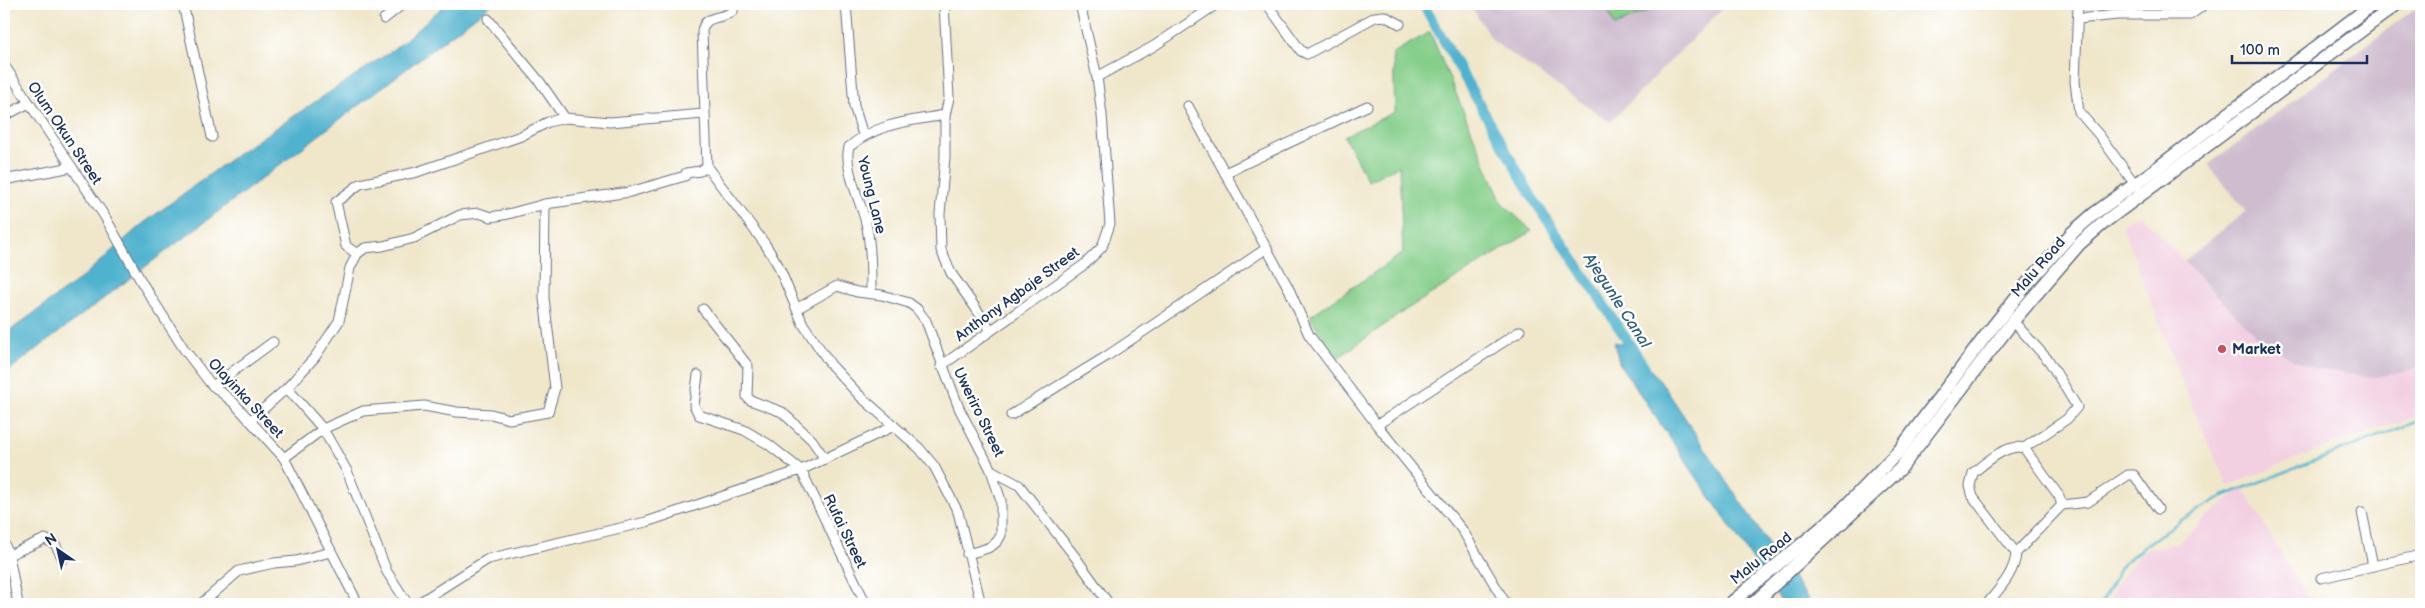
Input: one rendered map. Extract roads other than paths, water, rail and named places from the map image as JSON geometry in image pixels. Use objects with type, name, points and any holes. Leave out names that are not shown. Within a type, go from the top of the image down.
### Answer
[{"type":"main road","name":"Malu Road","points":[[1753,604],[1766,594],[1793,561],[1899,451],[1972,353],[2027,284],[2072,233],[2094,213],[2373,4]]},
{"type":"main road","name":"Malu Road","points":[[1730,604],[1757,582],[1793,561],[1900,469],[2013,321],[2079,244],[2107,220],[2397,4]]},
{"type":"main road","points":[[1972,353],[1984,361]]},
{"type":"street","points":[[183,4],[212,137]]},
{"type":"street","points":[[384,19],[403,4]]},
{"type":"street","points":[[734,4],[733,11],[727,16],[708,19],[703,24],[704,114],[707,167],[766,244],[778,265],[812,338],[831,365],[860,396],[919,448],[946,484],[958,512],[981,604]]},
{"type":"street","points":[[846,4],[854,106],[863,135]]},
{"type":"street","points":[[944,4],[949,98],[945,116],[945,157],[940,214],[941,250],[951,273],[991,330]]},
{"type":"street","name":"Anthony Agbaje Street","points":[[941,366],[1085,264],[1102,247],[1110,224],[1102,115],[1098,77],[1080,4]]},
{"type":"street","points":[[1098,77],[1154,46],[1217,4]]},
{"type":"street","points":[[1267,4],[1301,51],[1307,54],[1375,17],[1384,16],[1400,24]]},
{"type":"street","points":[[2078,4],[2075,82],[2078,112],[2135,183],[2140,197]]},
{"type":"street","points":[[2078,19],[2117,15],[2190,15],[2205,4]]},
{"type":"street","points":[[488,18],[540,82],[565,118]]},
{"type":"street","name":"Olum Okun Street","points":[[4,65],[105,217]]},
{"type":"street","points":[[4,116],[29,103]]},
{"type":"street","points":[[1188,106],[1289,289],[1309,335],[1377,425],[1463,531],[1506,604]]},
{"type":"street","points":[[1225,173],[1367,106]]},
{"type":"street","points":[[356,254],[346,246],[336,202],[360,184],[417,172],[521,136],[548,122],[565,118],[610,122],[704,114]]},
{"type":"street","name":"Young Lane","points":[[871,293],[871,249],[866,222],[847,154],[849,147],[863,135],[895,123],[945,116]]},
{"type":"street","points":[[4,180],[72,167]]},
{"type":"street","points":[[251,420],[287,388],[315,357],[339,322],[350,268],[356,254],[365,248],[414,238],[460,215],[479,213],[491,217],[545,204],[630,192],[668,182],[684,176],[686,173],[700,171],[707,167]]},
{"type":"street","points":[[284,458],[323,429],[363,411],[424,406],[457,412],[492,414],[509,419],[548,412],[555,388],[544,298],[545,204]]},
{"type":"street","name":"Olayinka Street","points":[[105,217],[142,283],[184,349],[211,385],[251,420],[284,458],[358,604]]},
{"type":"street","points":[[1011,415],[1107,356],[1267,248]]},
{"type":"street","name":"Uweriro Street","points":[[798,308],[837,286],[909,304],[917,309],[926,322],[941,366],[959,408],[991,470],[1001,502],[1001,535],[996,544],[967,554]]},
{"type":"street","points":[[702,309],[748,366],[747,397],[750,400],[782,412],[812,440],[825,459]]},
{"type":"street","points":[[2013,321],[2049,361],[2077,407],[2067,419],[2024,448]]},
{"type":"street","points":[[1377,425],[1520,331]]},
{"type":"street","points":[[211,385],[273,342]]},
{"type":"street","points":[[698,375],[694,405],[699,415],[744,430],[768,444],[800,470]]},
{"type":"street","points":[[287,388],[323,429],[347,471],[387,572],[408,604]]},
{"type":"street","points":[[416,604],[488,559],[646,522],[800,470],[894,426]]},
{"type":"street","points":[[2016,553],[1974,498],[1970,486],[1973,473],[2013,446],[2024,448],[2060,496],[2062,505]]},
{"type":"street","name":"Rufai Street","points":[[800,470],[866,604]]},
{"type":"street","points":[[991,470],[1019,486],[1076,558],[1109,604]]},
{"type":"street","points":[[1988,604],[2009,575],[2015,563],[2016,553],[2062,505],[2088,502],[2128,475],[2134,475],[2158,508]]},
{"type":"street","points":[[2362,512],[2373,566]]},
{"type":"street","points":[[9,555],[45,539],[55,544],[63,559]]},
{"type":"street","points":[[4,543],[9,555],[18,604]]},
{"type":"street","points":[[201,604],[239,571],[283,561],[296,561],[330,552]]},
{"type":"street","points":[[2321,578],[2421,555]]},
{"type":"water","points":[[446,4],[492,4],[4,374],[4,335],[80,279],[141,225],[240,152],[396,48]]},
{"type":"water","points":[[1614,342],[1626,344],[1660,380],[1777,557],[1812,604],[1783,604],[1620,365]]},
{"type":"waterway","name":"Ajegunle Canal","points":[[1423,4],[1532,197],[1645,367]]},
{"type":"waterway","points":[[2101,604],[2121,566],[2144,546],[2183,519],[2223,496],[2421,420]]},
{"type":"place","name":"Market","points":[[2222,349]]}]
